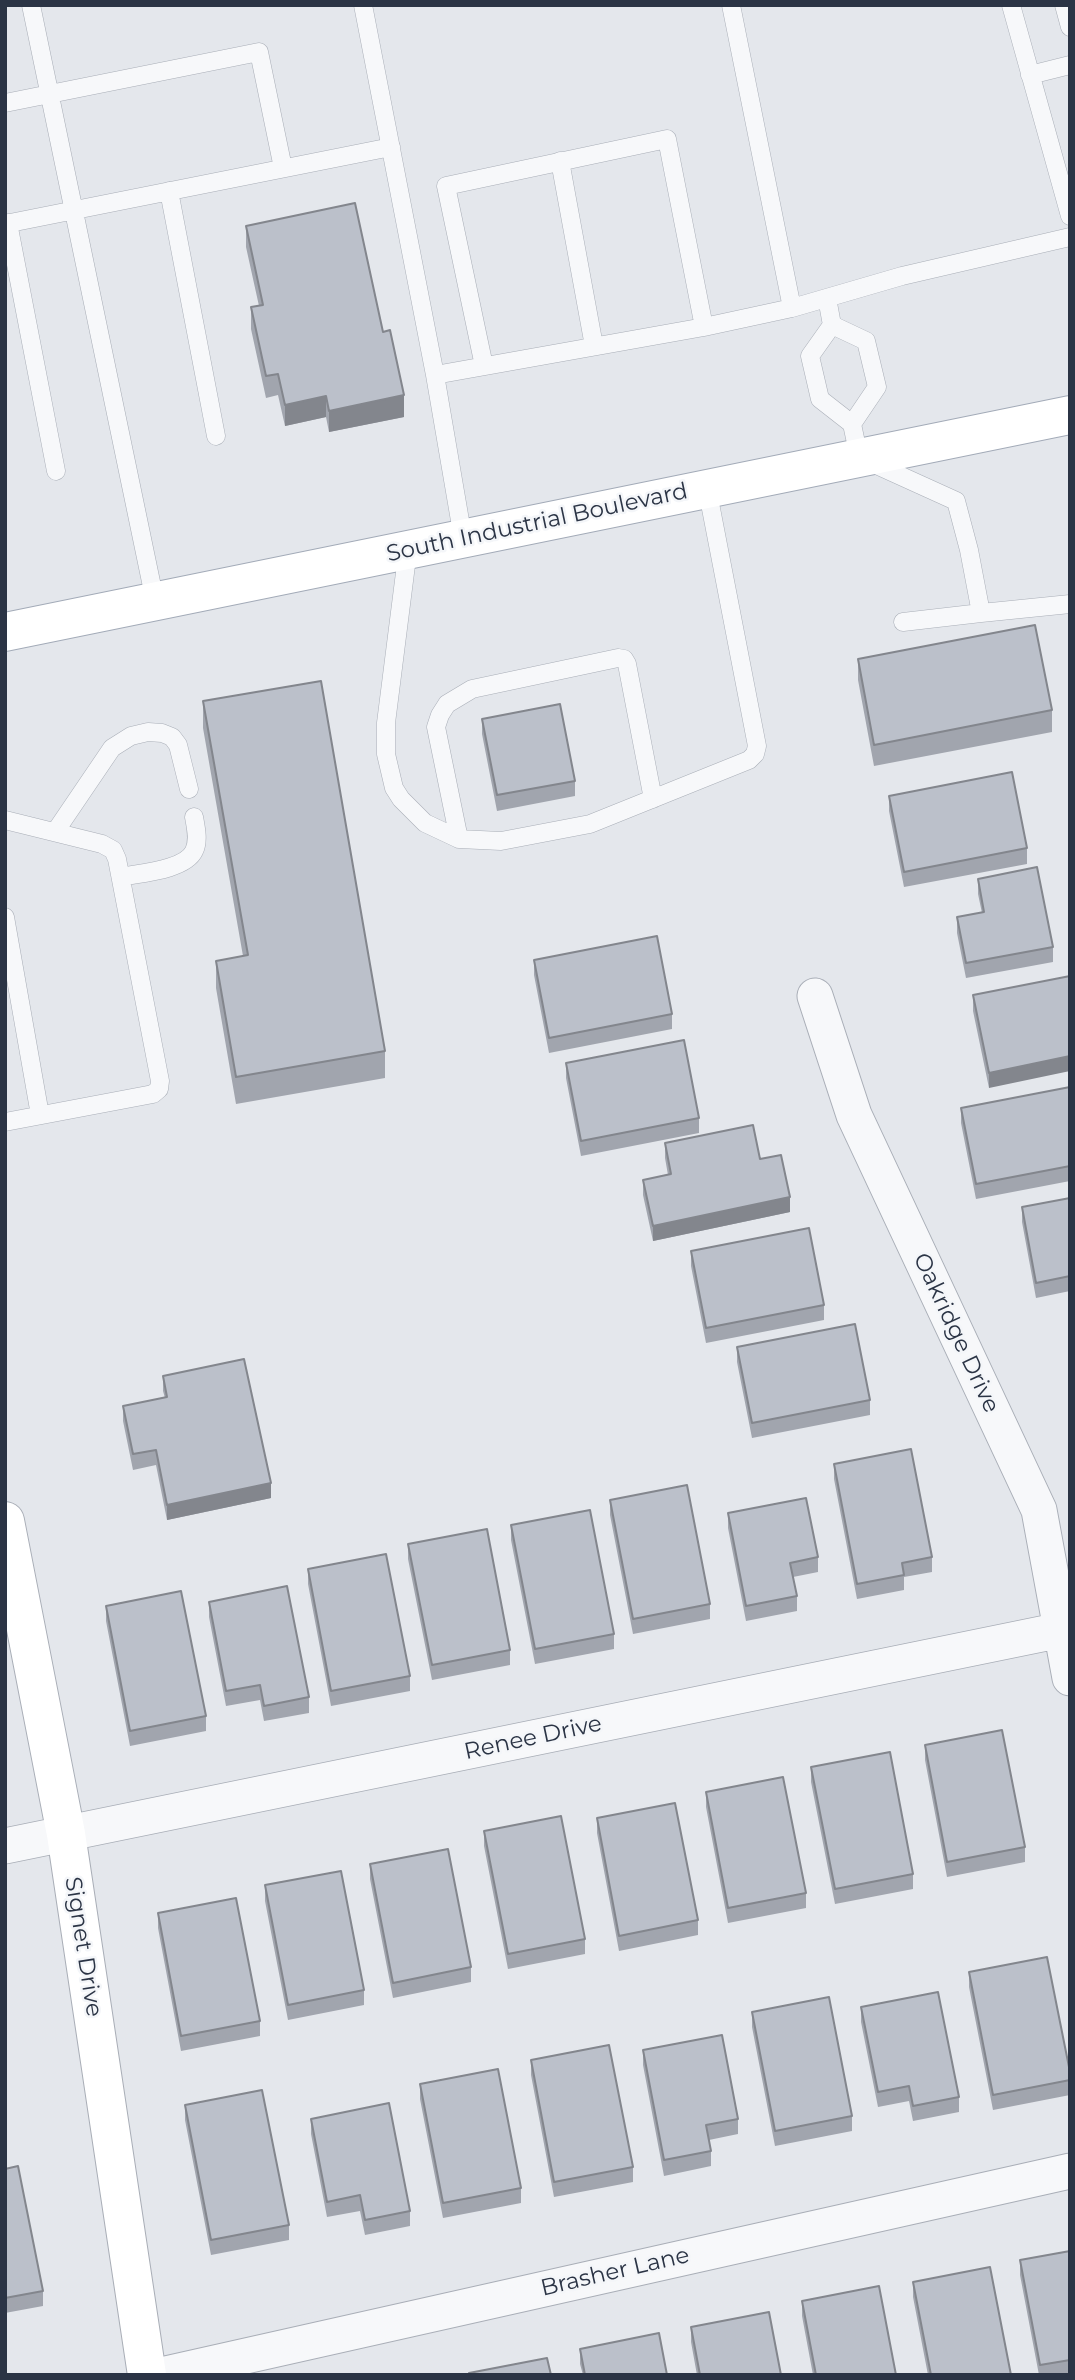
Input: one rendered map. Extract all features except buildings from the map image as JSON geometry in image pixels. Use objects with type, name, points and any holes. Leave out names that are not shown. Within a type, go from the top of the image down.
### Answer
[{"type":"main road","name":"South Industrial Boulevard","points":[[5,632],[707,488],[855,440],[1070,415]]},
{"type":"main road","name":"Signet Drive","points":[[5,1521],[66,1834],[147,2375]]},
{"type":"street","name":"Oakridge Drive","points":[[815,996],[854,1115],[1038,1510],[1067,1657]]},
{"type":"street","name":"Renee Drive","points":[[5,1846],[1067,1657]]},
{"type":"street","name":"Brasher Lane","points":[[161,2375],[1070,2171]]},
{"type":"lane","points":[[31,5],[156,601]]},
{"type":"lane","points":[[363,5],[435,375],[463,538]]},
{"type":"lane","points":[[731,5],[792,308]]},
{"type":"lane","points":[[1011,5],[1070,216]]},
{"type":"lane","points":[[1064,5],[1070,27]]},
{"type":"lane","points":[[5,103],[259,52],[283,168]]},
{"type":"lane","points":[[1030,75],[1070,65]]},
{"type":"lane","points":[[484,366],[446,186],[667,139],[704,327]]},
{"type":"lane","points":[[56,471],[6,224],[391,147]]},
{"type":"lane","points":[[560,161],[594,346]]},
{"type":"lane","points":[[169,191],[216,436]]},
{"type":"lane","points":[[435,375],[704,327],[792,308],[902,276],[1070,237]]},
{"type":"lane","points":[[827,298],[832,325],[810,356],[820,399],[855,440],[956,501],[981,613]]},
{"type":"lane","points":[[832,325],[866,341],[877,387],[855,440]]},
{"type":"lane","points":[[408,549],[386,723],[386,754],[394,788],[401,799],[425,823],[459,839],[501,841],[590,824],[749,760],[758,746],[707,488]]},
{"type":"lane","points":[[903,622],[1070,604]]},
{"type":"lane","points":[[459,839],[436,727],[447,704],[472,689],[618,657],[624,659],[627,664],[653,799]]},
{"type":"lane","points":[[55,832],[112,748],[131,736],[148,732],[172,737],[178,745],[189,789]]},
{"type":"lane","points":[[121,877],[177,865],[189,859],[195,849],[197,835],[194,817]]},
{"type":"lane","points":[[5,820],[102,844],[113,850],[121,877],[160,1081],[159,1089],[153,1094],[5,1122]]},
{"type":"lane","points":[[5,917],[40,1115]]}]
